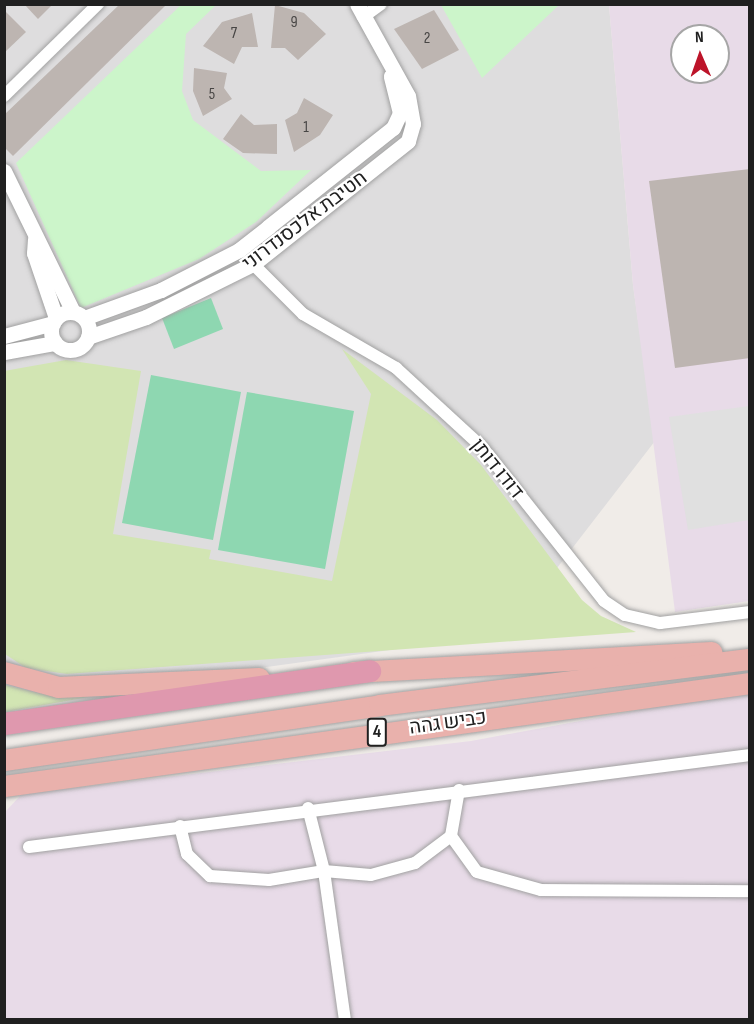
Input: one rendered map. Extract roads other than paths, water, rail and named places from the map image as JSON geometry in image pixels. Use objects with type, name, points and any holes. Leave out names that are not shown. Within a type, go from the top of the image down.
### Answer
[{"type":"highway","points":[[4,672],[34,683],[82,687],[370,671],[505,660],[750,652]]},
{"type":"highway","name":"כביש גהה","points":[[4,760],[345,709],[750,658]]},
{"type":"highway","points":[[4,724],[370,671]]},
{"type":"highway","name":"כביש גהה","points":[[4,786],[750,683]]},
{"type":"street","points":[[4,96],[98,4]]},
{"type":"street","points":[[360,10],[381,4]]},
{"type":"street","name":"חטיבת אלכסנדרוני","points":[[88,337],[146,316],[253,264],[408,141],[413,124],[408,96],[389,67],[360,10]]},
{"type":"street","name":"חטיבת אלכסנדרוני","points":[[78,315],[161,290],[239,250],[393,128],[400,113],[389,67]]},
{"type":"street","points":[[4,171],[35,239],[45,250],[88,337],[74,350],[55,343],[4,352]]},
{"type":"street","points":[[35,239],[34,253],[55,320],[55,343]]},
{"type":"street","name":"דודו דותן","points":[[253,264],[303,314],[396,368],[482,447],[604,601],[625,615],[660,622],[750,612]]},
{"type":"street","points":[[4,336],[78,315]]},
{"type":"street","points":[[29,847],[308,808],[750,755]]},
{"type":"street","points":[[180,825],[187,854],[210,876],[269,880],[324,871],[371,875],[415,863],[451,836],[459,790]]},
{"type":"street","points":[[308,808],[324,871],[345,1020]]},
{"type":"street","points":[[451,836],[477,872],[541,890],[750,891]]}]
